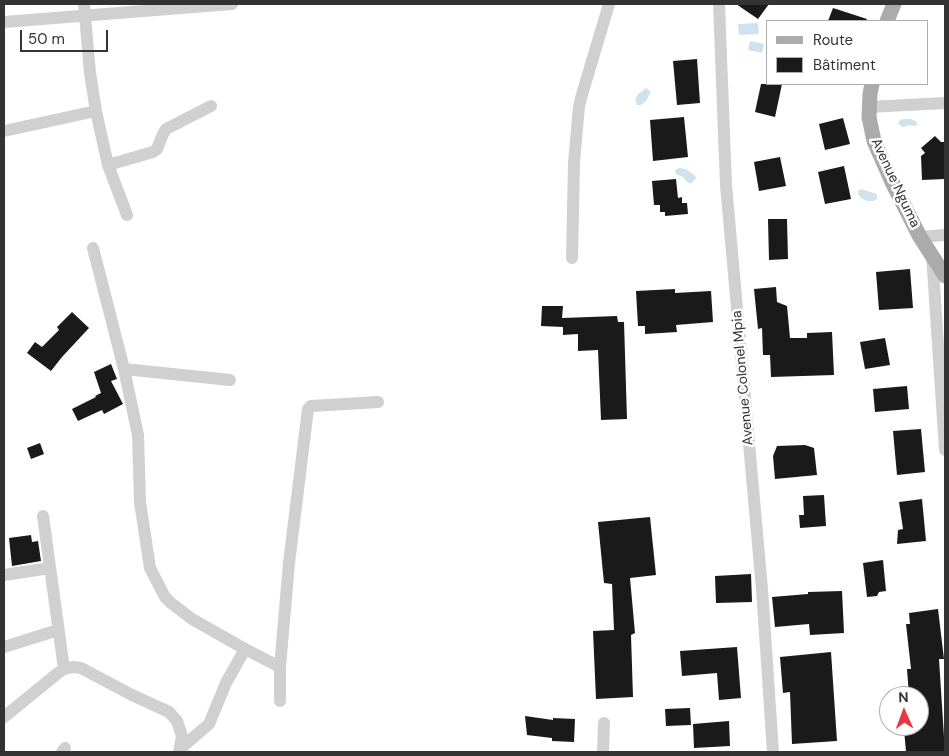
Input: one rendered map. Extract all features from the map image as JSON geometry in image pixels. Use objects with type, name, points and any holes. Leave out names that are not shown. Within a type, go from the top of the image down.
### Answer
[{"type":"main road","points":[[887,20],[894,4]]},
{"type":"main road","name":"Avenue Nguma","points":[[872,85],[869,107],[874,141],[892,182],[920,236],[945,276]]},
{"type":"street","points":[[4,22],[84,10],[232,4]]},
{"type":"street","points":[[572,258],[574,162],[579,107],[608,4]]},
{"type":"street","name":"Avenue Colonel Mpia","points":[[720,4],[726,185],[762,589],[773,752]]},
{"type":"street","points":[[84,10],[96,111],[108,165],[127,215]]},
{"type":"street","points":[[869,107],[945,104]]},
{"type":"street","points":[[108,165],[153,152],[157,149],[166,129],[211,106]]},
{"type":"street","points":[[4,131],[96,111]]},
{"type":"street","points":[[920,236],[945,235]]},
{"type":"street","points":[[93,248],[124,369],[138,435],[140,502],[150,568],[166,597],[192,619],[280,667]]},
{"type":"street","points":[[932,254],[945,450]]},
{"type":"street","points":[[124,369],[230,380]]},
{"type":"street","points":[[280,702],[280,667],[289,563],[308,409],[311,406],[378,402]]},
{"type":"street","points":[[43,516],[64,669]]},
{"type":"street","points":[[4,575],[50,568]]},
{"type":"street","points":[[4,647],[58,630]]},
{"type":"street","points":[[180,751],[209,724],[226,683],[245,649]]},
{"type":"street","points":[[4,717],[64,669],[81,668],[169,712],[177,721],[182,736],[180,751]]},
{"type":"street","points":[[603,752],[604,723]]},
{"type":"water","points":[[758,23],[759,34],[739,35],[738,24]]},
{"type":"water","points":[[750,41],[764,44],[762,53],[748,50]]},
{"type":"water","points":[[646,88],[651,92],[646,101],[641,105],[637,105],[635,100],[638,94]]},
{"type":"water","points":[[904,119],[916,121],[917,125],[902,127],[898,123]]},
{"type":"water","points":[[676,169],[686,169],[695,176],[696,178],[692,183],[688,183],[683,177],[676,174]]},
{"type":"water","points":[[861,189],[877,194],[877,199],[867,201],[861,198],[858,191]]},
{"type":"building","points":[[736,4],[769,4],[758,19]]},
{"type":"building","points":[[833,8],[867,19],[866,20],[828,20]]},
{"type":"building","points":[[697,59],[700,103],[677,105],[673,61]]},
{"type":"building","points":[[761,84],[782,85],[775,117],[755,112]]},
{"type":"building","points":[[684,117],[688,157],[653,161],[650,120]]},
{"type":"building","points":[[843,118],[850,144],[825,150],[819,124]]},
{"type":"building","points":[[935,136],[941,142],[945,142],[945,179],[922,180],[921,156],[925,153],[921,148]]},
{"type":"building","points":[[780,157],[786,186],[759,191],[754,162]]},
{"type":"building","points":[[844,166],[851,199],[825,204],[818,172]]},
{"type":"building","points":[[676,179],[678,198],[682,197],[682,203],[687,203],[688,214],[665,216],[665,212],[660,212],[660,205],[654,205],[652,181]]},
{"type":"building","points":[[768,219],[787,219],[788,259],[769,260]]},
{"type":"building","points":[[910,269],[913,308],[879,310],[876,272]]},
{"type":"building","points":[[776,287],[777,302],[787,306],[790,338],[807,338],[807,333],[832,332],[834,375],[771,377],[770,355],[763,355],[762,328],[758,329],[754,289]]},
{"type":"building","points":[[675,289],[675,293],[711,291],[713,322],[676,325],[677,332],[645,334],[645,326],[638,326],[636,291]]},
{"type":"building","points":[[542,306],[563,306],[562,318],[617,316],[618,322],[624,322],[627,419],[601,420],[598,350],[578,351],[578,334],[563,335],[563,327],[541,326]]},
{"type":"building","points":[[72,312],[89,328],[51,371],[27,353],[35,342],[42,347],[59,330],[57,327]]},
{"type":"building","points":[[885,338],[890,365],[865,369],[860,342]]},
{"type":"building","points":[[111,364],[117,379],[111,381],[123,404],[104,414],[102,410],[78,421],[72,409],[101,393],[94,372]]},
{"type":"building","points":[[907,386],[909,409],[875,412],[873,389]]},
{"type":"building","points":[[921,429],[925,472],[897,475],[893,431]]},
{"type":"building","points":[[40,443],[44,454],[31,459],[27,448]]},
{"type":"building","points":[[805,445],[814,448],[817,475],[775,479],[773,456],[777,446]]},
{"type":"building","points":[[824,495],[826,526],[800,528],[799,515],[804,515],[803,496]]},
{"type":"building","points":[[922,499],[926,541],[897,544],[898,530],[903,529],[899,502]]},
{"type":"building","points":[[650,517],[656,575],[630,578],[635,633],[631,635],[633,697],[596,699],[593,631],[614,630],[612,584],[604,583],[598,522]]},
{"type":"building","points":[[31,535],[32,542],[38,541],[41,561],[12,566],[9,538]]},
{"type":"building","points":[[883,560],[886,591],[879,592],[877,596],[867,597],[863,563]]},
{"type":"building","points":[[751,574],[752,602],[716,603],[715,576]]},
{"type":"building","points":[[842,591],[844,633],[810,635],[809,624],[775,627],[772,597],[808,594],[808,592]]},
{"type":"building","points":[[938,609],[944,659],[939,659],[945,752],[906,752],[905,736],[929,736],[929,686],[908,686],[907,669],[911,669],[906,624],[910,624],[909,613]]},
{"type":"building","points":[[737,647],[741,698],[719,700],[717,673],[682,676],[680,651]]},
{"type":"building","points":[[831,652],[837,741],[792,744],[790,692],[783,693],[780,657]]},
{"type":"building","points":[[690,708],[691,725],[666,726],[665,709]]},
{"type":"building","points":[[525,716],[553,720],[553,718],[575,719],[574,742],[552,741],[552,738],[527,735]]},
{"type":"building","points":[[729,721],[730,746],[694,748],[693,724]]}]
